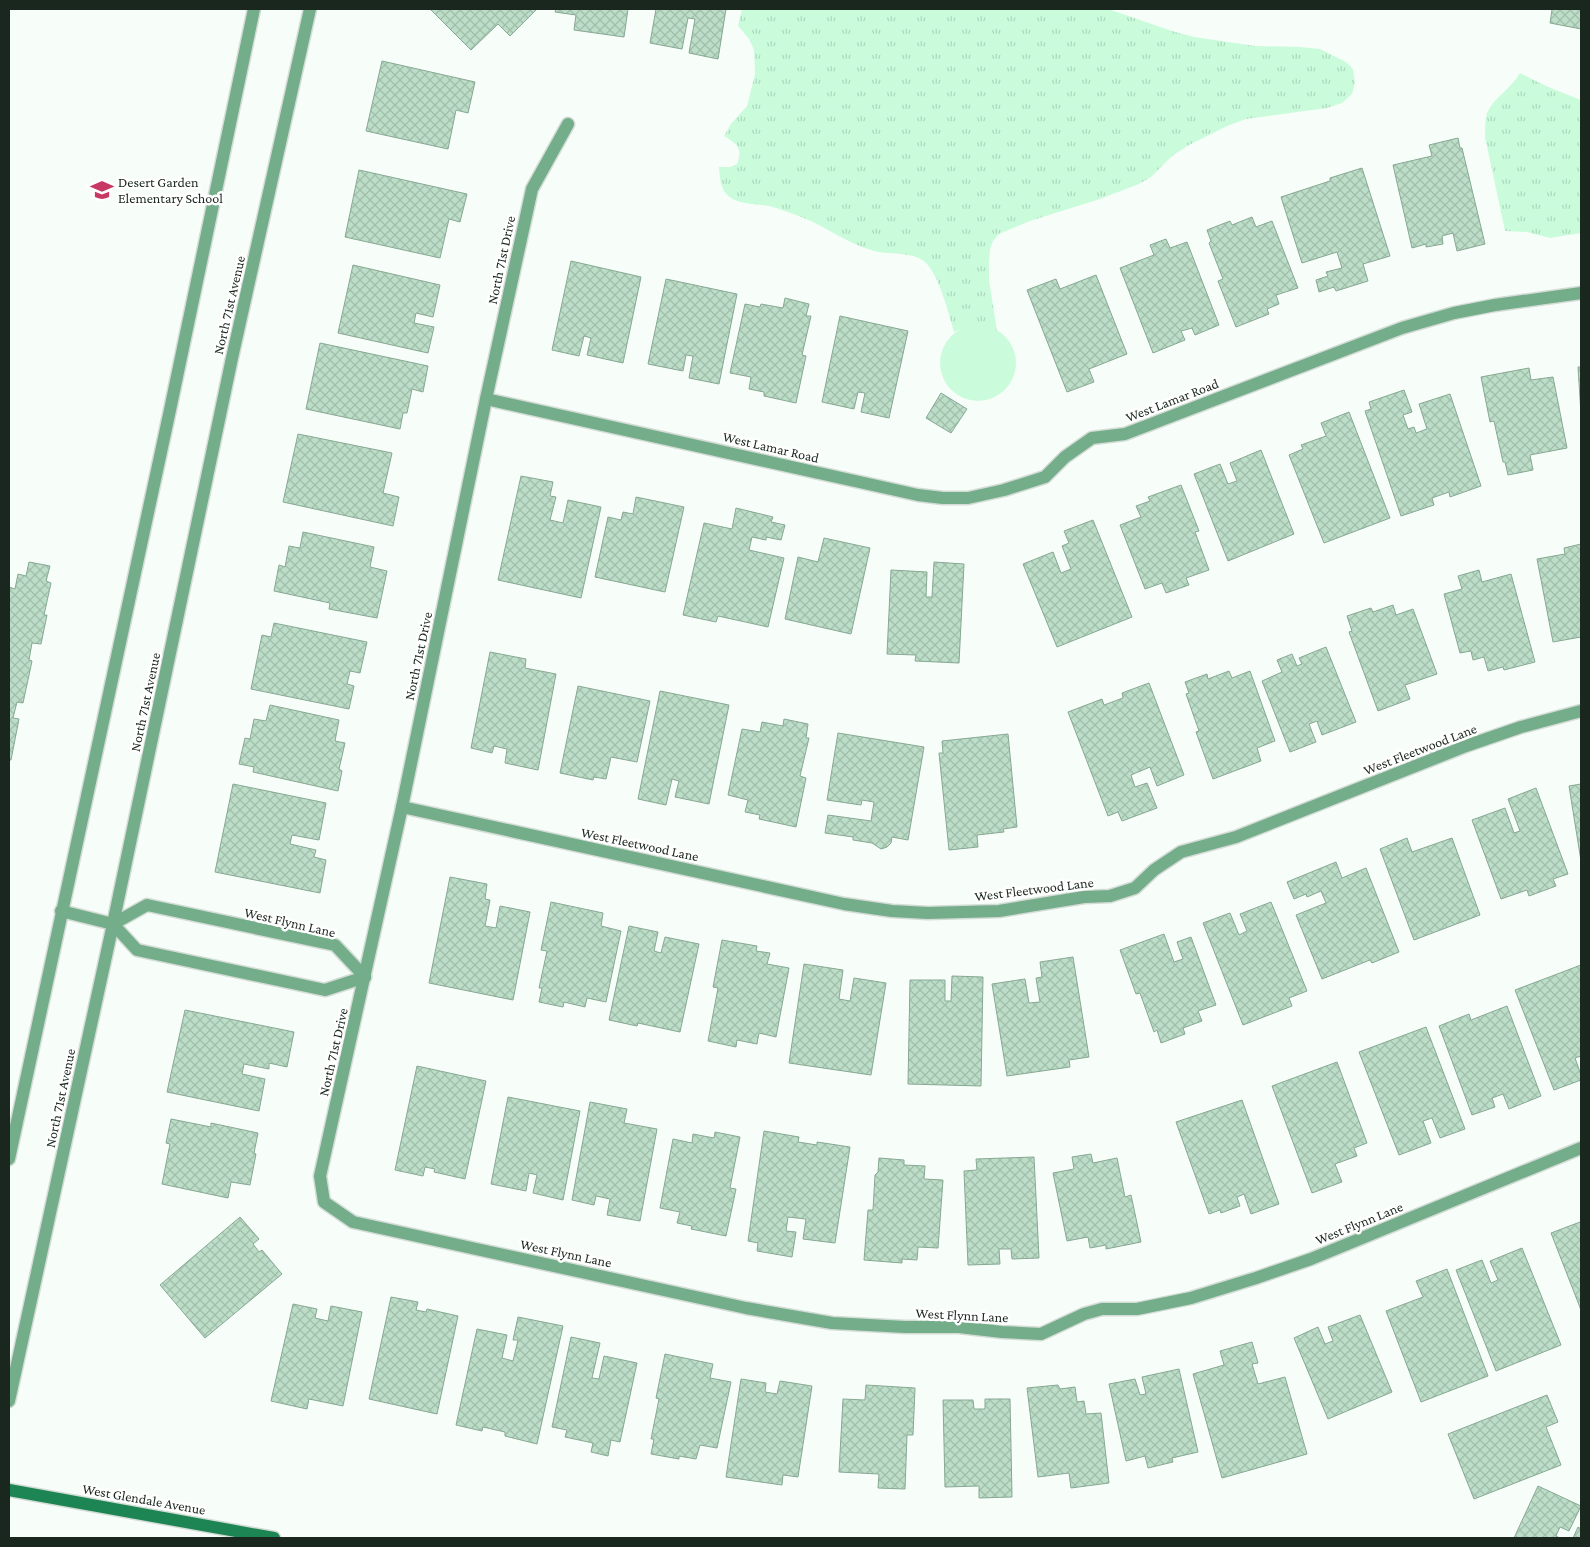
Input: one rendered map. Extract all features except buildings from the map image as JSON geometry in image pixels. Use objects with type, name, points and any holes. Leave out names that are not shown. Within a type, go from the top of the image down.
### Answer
[{"type":"main road","name":"West Glendale Avenue","points":[[9,1490],[274,1538]]},
{"type":"street","points":[[9,1159],[254,9]]},
{"type":"street","name":"North 71st Avenue","points":[[9,1401],[113,924],[230,368],[310,9]]},
{"type":"street","name":"North 71st Drive","points":[[324,1202],[320,1176],[402,807],[486,399],[532,188],[568,124]]},
{"type":"street","name":"West Lamar Road","points":[[486,399],[918,495],[968,498],[1045,478],[1065,457],[1092,438],[1125,434],[1402,328],[1462,311],[1581,293]]},
{"type":"street","name":"West Fleetwood Lane","points":[[402,807],[844,904],[892,911],[999,911],[1084,897],[1110,896],[1134,888],[1154,870],[1180,852],[1236,837],[1466,746],[1521,727],[1581,711]]},
{"type":"street","name":"West Flynn Lane","points":[[113,924],[147,905],[335,945],[365,977]]},
{"type":"street","points":[[61,911],[113,924],[137,950],[325,990],[365,977]]},
{"type":"street","name":"West Flynn Lane","points":[[324,1202],[353,1222],[746,1308],[832,1323],[959,1328],[1041,1334],[1084,1314],[1102,1309],[1137,1309],[1182,1300],[1256,1278],[1311,1259],[1581,1148]]},
{"type":"green space","points":[[742,9],[1108,9],[1194,37],[1255,46],[1320,49],[1346,62],[1353,69],[1355,83],[1352,94],[1342,103],[1327,108],[1246,119],[1227,126],[1189,145],[1172,156],[1151,177],[1139,184],[1100,199],[1030,221],[999,234],[993,241],[990,249],[989,262],[989,280],[997,331],[961,329],[954,332],[943,295],[935,276],[925,262],[914,256],[874,251],[851,242],[801,217],[771,206],[736,201],[725,192],[721,184],[719,167],[730,167],[737,164],[739,150],[735,144],[724,136],[731,124],[747,106],[755,74],[754,50],[749,39],[738,26]]},
{"type":"green space","points":[[1520,73],[1581,100],[1581,233],[1550,238],[1527,232],[1505,231],[1485,137],[1485,122],[1490,107]]},
{"type":"green space","points":[[986,325],[999,331],[1010,342],[1016,355],[1014,378],[999,395],[986,401],[970,401],[957,395],[942,378],[940,355],[946,342],[963,327]]},
{"type":"place","name":"Desert Garden Elementary School","points":[[102,190]]}]
